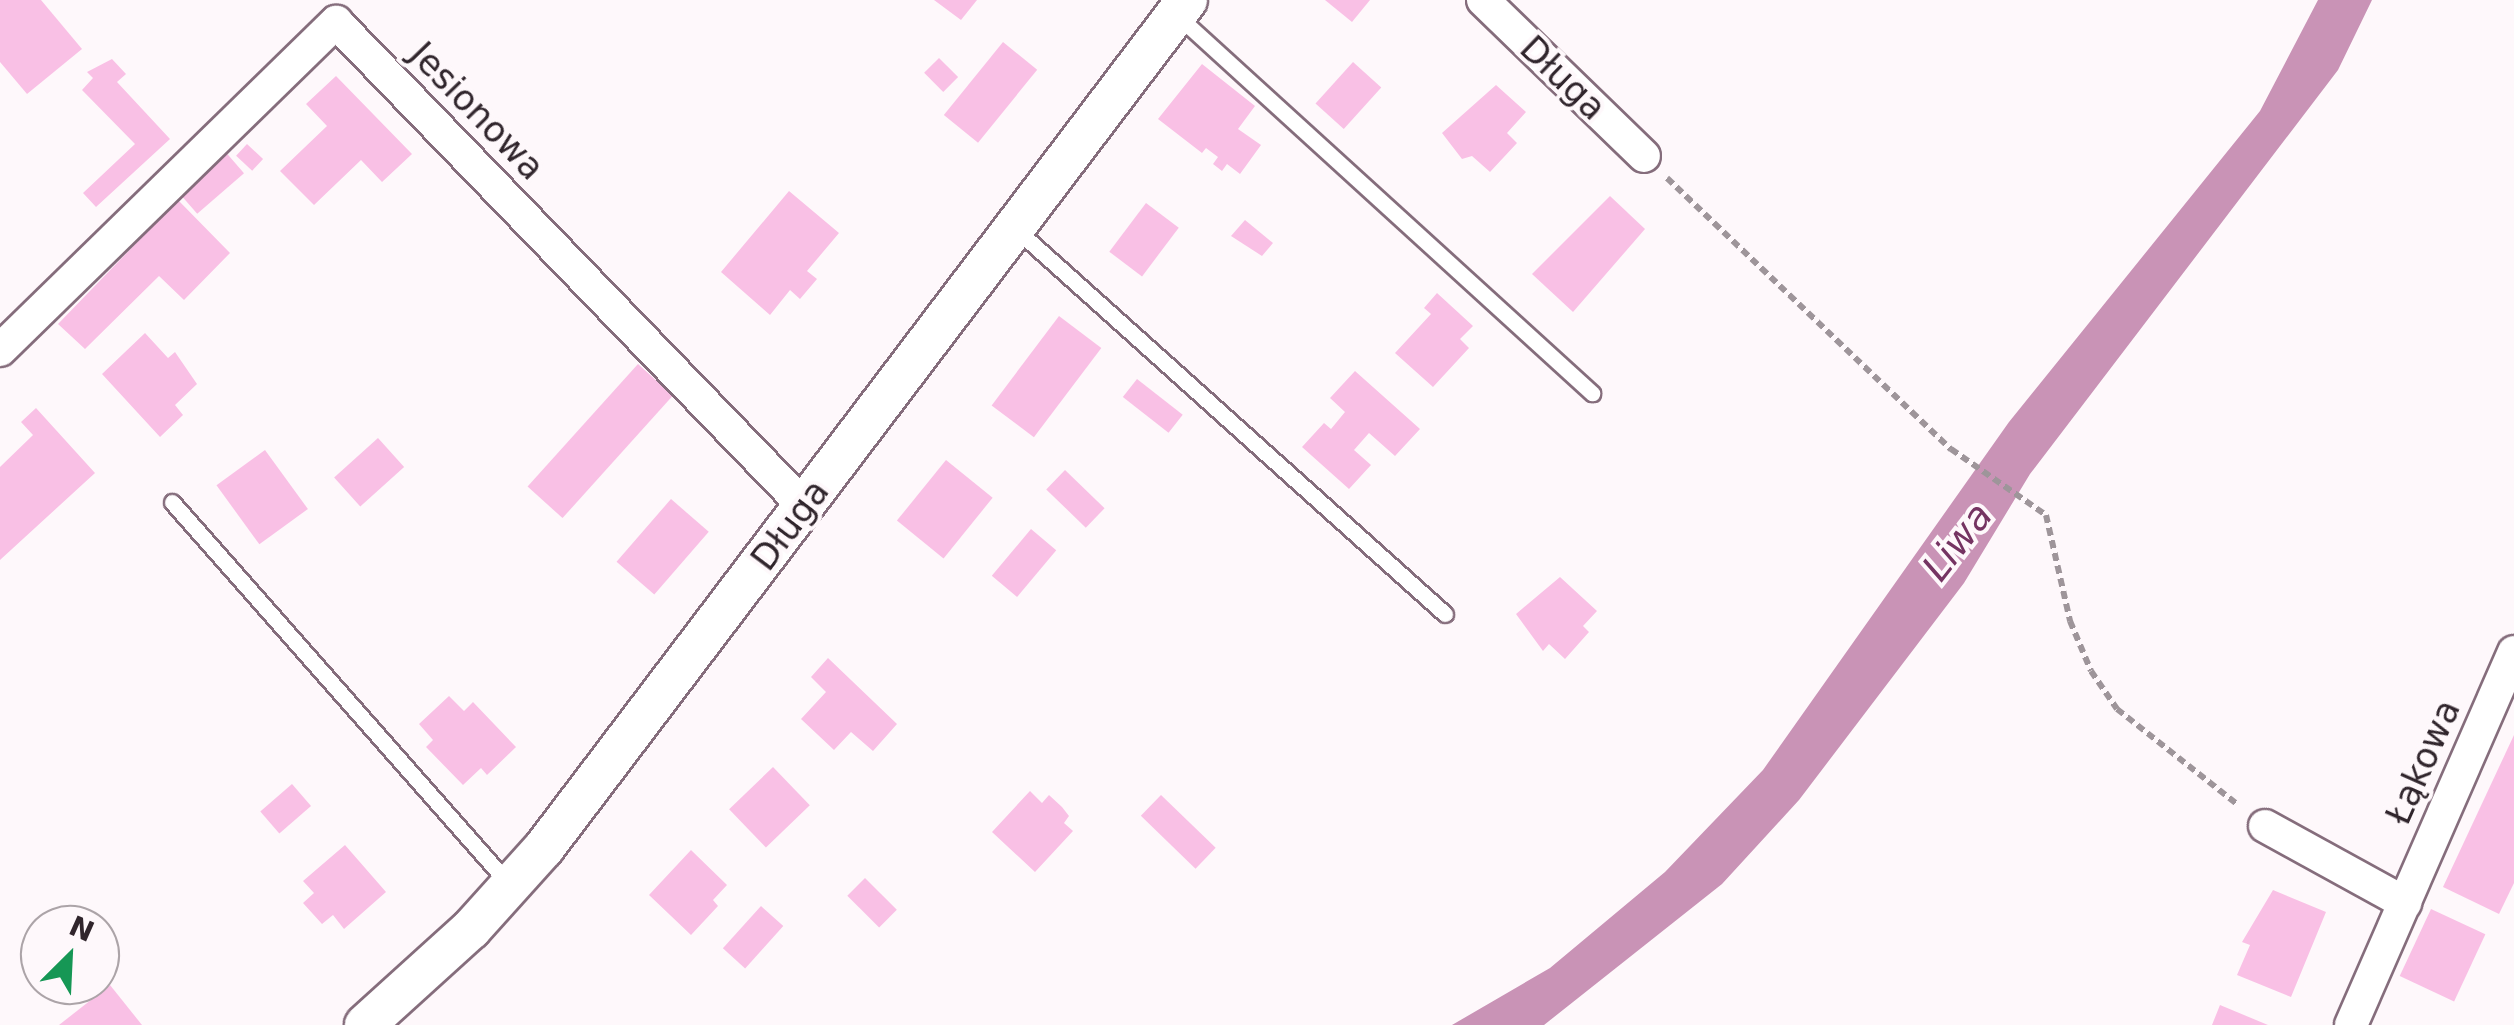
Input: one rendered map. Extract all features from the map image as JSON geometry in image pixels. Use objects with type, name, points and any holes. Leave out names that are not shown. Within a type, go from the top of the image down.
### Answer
[{"type":"street","name":"Długa","points":[[1483,0],[1644,156]]},
{"type":"street","name":"Długa","points":[[365,1025],[511,886],[1016,230],[1181,7]]},
{"type":"street","name":"Jesionowa","points":[[0,350],[336,22],[804,506]]},
{"type":"street","name":"Łąkowa","points":[[2352,1025],[2514,652]]},
{"type":"street","points":[[2264,826],[2405,903]]},
{"type":"lane","points":[[1181,7],[1592,393]]},
{"type":"lane","points":[[1016,230],[1444,614]]},
{"type":"lane","points":[[172,502],[511,886]]},
{"type":"path","points":[[1644,156],[1951,449],[2046,514],[2070,621],[2091,671],[2117,709],[2264,826]]},
{"type":"water","name":"Liwa","points":[[2318,0],[2372,0],[2338,70],[2030,474],[1964,583],[1799,800],[1722,884],[1544,1025],[1452,1025],[1550,968],[1665,872],[1763,770],[2009,422],[2260,111]]},
{"type":"building","points":[[0,0],[41,0],[82,49],[27,94],[0,62]]},
{"type":"building","points":[[934,0],[977,0],[961,20]]},
{"type":"building","points":[[1325,0],[1370,0],[1352,22]]},
{"type":"building","points":[[1003,42],[1037,70],[978,143],[944,115]]},
{"type":"building","points":[[939,58],[958,77],[943,92],[924,73]]},
{"type":"building","points":[[112,59],[126,74],[117,82],[170,139],[96,207],[83,193],[135,144],[82,90],[93,78],[87,72]]},
{"type":"building","points":[[1353,62],[1381,87],[1344,129],[1316,104]]},
{"type":"building","points":[[1202,64],[1255,106],[1238,129],[1261,145],[1240,174],[1227,164],[1222,171],[1213,164],[1218,157],[1206,148],[1202,153],[1158,119]]},
{"type":"building","points":[[336,76],[412,154],[382,182],[361,160],[314,205],[280,171],[327,126],[306,104]]},
{"type":"building","points":[[1496,85],[1526,112],[1507,133],[1517,143],[1490,172],[1472,156],[1462,159],[1442,133]]},
{"type":"building","points":[[247,144],[263,159],[252,171],[236,156]]},
{"type":"building","points":[[223,149],[244,173],[197,214],[176,190]]},
{"type":"building","points":[[789,191],[839,233],[807,271],[817,279],[800,299],[790,290],[770,315],[721,272]]},
{"type":"building","points":[[1610,196],[1645,229],[1573,312],[1532,274]]},
{"type":"building","points":[[178,200],[230,253],[184,300],[159,276],[85,349],[58,324]]},
{"type":"building","points":[[1146,203],[1179,228],[1142,276],[1109,252]]},
{"type":"building","points":[[1245,220],[1273,243],[1262,256],[1231,236]]},
{"type":"building","points":[[1437,293],[1473,326],[1460,339],[1469,348],[1433,387],[1395,353],[1431,314],[1424,308]]},
{"type":"building","points":[[1059,316],[1101,348],[1034,437],[992,405]]},
{"type":"building","points":[[145,333],[168,358],[175,352],[197,384],[175,405],[183,415],[160,437],[102,374]]},
{"type":"building","points":[[638,364],[673,395],[563,518],[528,487]]},
{"type":"building","points":[[1355,371],[1420,429],[1395,456],[1369,433],[1354,450],[1371,465],[1349,489],[1302,447],[1324,423],[1331,429],[1345,412],[1330,398]]},
{"type":"building","points":[[1137,379],[1183,415],[1169,433],[1123,397]]},
{"type":"building","points":[[36,408],[95,473],[0,560],[0,467],[33,435],[21,422]]},
{"type":"building","points":[[378,438],[404,467],[360,506],[334,477]]},
{"type":"building","points":[[265,450],[308,509],[259,544],[216,485]]},
{"type":"building","points":[[946,460],[993,498],[944,558],[897,521]]},
{"type":"building","points":[[1065,470],[1105,508],[1086,528],[1046,489]]},
{"type":"building","points":[[671,499],[709,532],[654,594],[617,562]]},
{"type":"building","points":[[1031,529],[1056,550],[1017,597],[992,576]]},
{"type":"building","points":[[1560,577],[1597,611],[1583,626],[1589,632],[1565,659],[1549,644],[1543,651],[1516,614]]},
{"type":"building","points":[[828,658],[897,724],[873,751],[851,732],[834,750],[801,719],[826,692],[811,677]]},
{"type":"building","points":[[449,696],[464,711],[473,702],[516,747],[487,775],[481,768],[463,785],[426,747],[433,740],[419,724]]},
{"type":"building","points":[[2514,735],[2514,883],[2499,914],[2443,887]]},
{"type":"building","points":[[773,767],[810,805],[766,847],[729,809]]},
{"type":"building","points":[[292,784],[311,806],[279,833],[260,812]]},
{"type":"building","points":[[1030,791],[1042,803],[1049,795],[1062,807],[1069,816],[1064,823],[1073,831],[1035,872],[992,832]]},
{"type":"building","points":[[1161,795],[1216,848],[1196,869],[1141,816]]},
{"type":"building","points":[[345,845],[386,892],[344,929],[333,915],[322,924],[303,903],[314,893],[303,881]]},
{"type":"building","points":[[691,850],[727,885],[713,900],[718,906],[691,935],[649,895]]},
{"type":"building","points":[[865,878],[897,910],[879,927],[847,896]]},
{"type":"building","points":[[2273,890],[2326,912],[2291,997],[2237,975],[2250,945],[2242,942]]},
{"type":"building","points":[[761,906],[783,926],[745,968],[723,948]]},
{"type":"building","points":[[2431,909],[2485,934],[2454,1001],[2400,976]]},
{"type":"building","points":[[120,998],[142,1025],[59,1025],[84,1005],[120,1005]]},
{"type":"building","points":[[2220,1005],[2268,1025],[2212,1025]]}]
